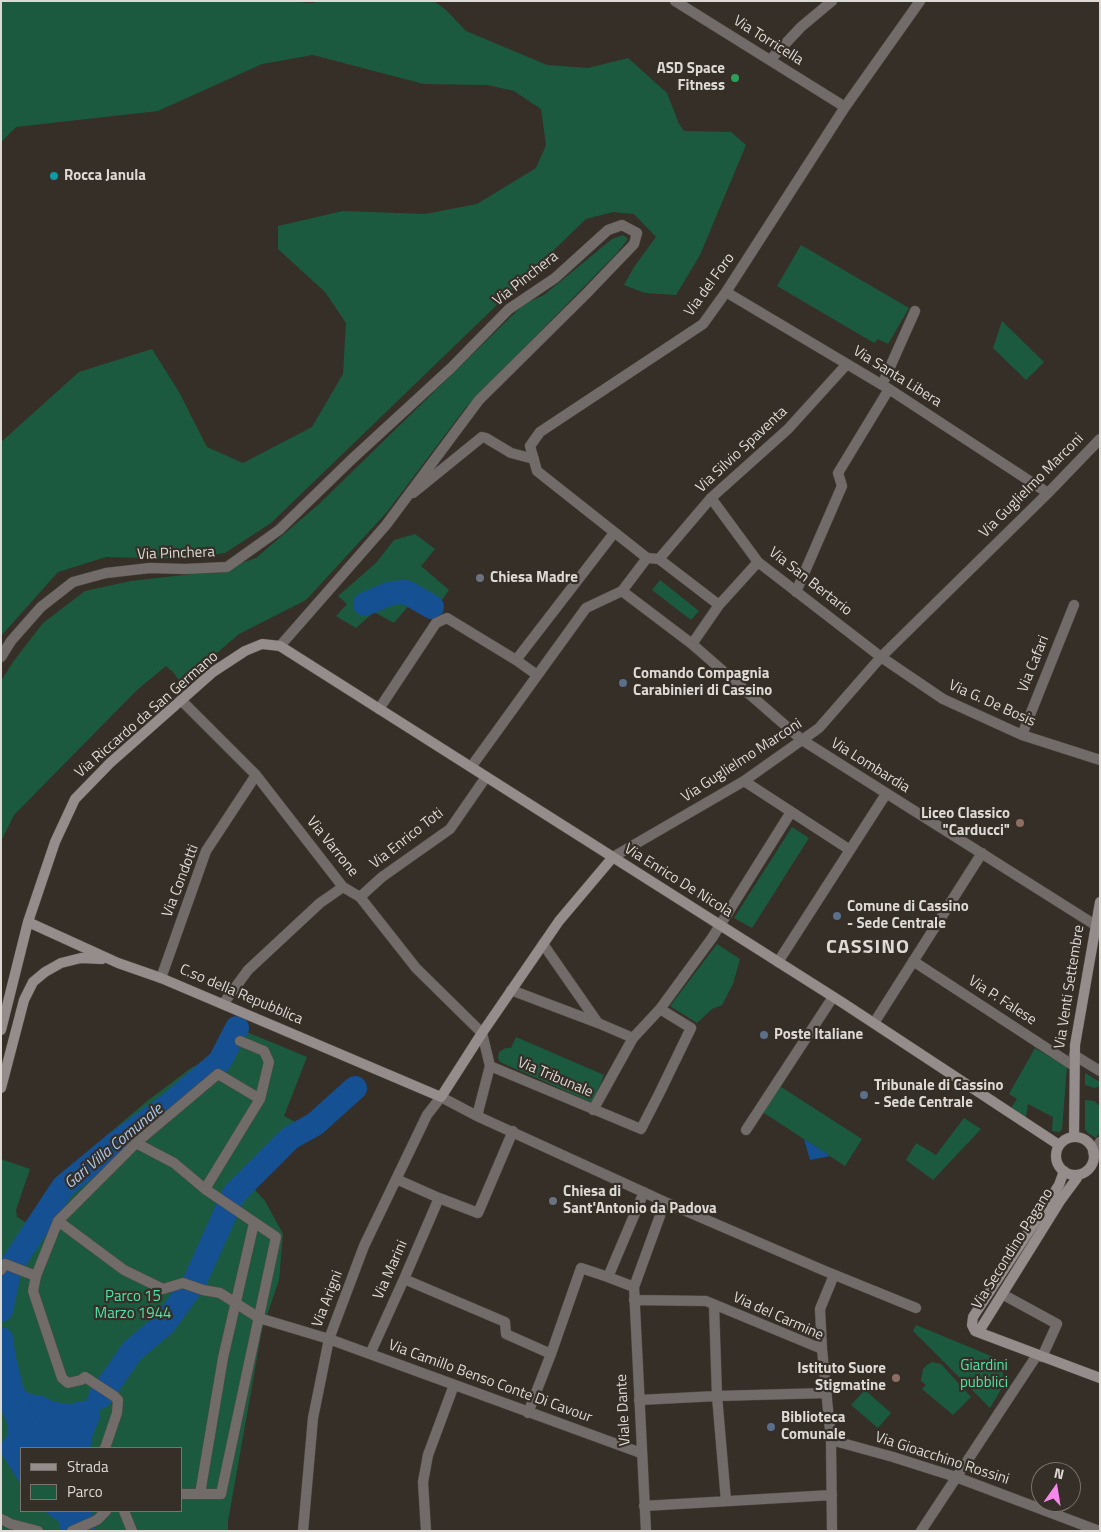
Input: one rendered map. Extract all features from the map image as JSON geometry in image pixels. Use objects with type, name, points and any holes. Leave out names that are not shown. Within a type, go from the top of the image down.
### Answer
[{"type":"street","name":"Via Torricella","points":[[676,1],[689,5],[845,108]]},
{"type":"street","points":[[770,60],[801,27],[832,1]]},
{"type":"street","name":"Via del Foro","points":[[534,460],[530,446],[540,432],[703,324],[726,292],[845,108],[920,1]]},
{"type":"street","name":"Via Pinchera","points":[[1,658],[11,642],[41,607],[73,582],[106,573],[150,568],[227,567],[279,530],[351,460],[451,368],[509,309],[554,278],[608,230],[622,225],[637,233],[634,244],[479,400],[386,525],[280,646]]},
{"type":"street","name":"Via Santa Libera","points":[[726,292],[886,387],[1048,492]]},
{"type":"street","points":[[796,592],[842,486],[838,473],[886,387],[915,311]]},
{"type":"street","name":"Via Silvio Spaventa","points":[[660,559],[711,498],[788,429],[847,364]]},
{"type":"street","points":[[404,501],[482,437],[486,438],[511,453],[534,460],[537,471],[646,558],[660,559],[719,605]]},
{"type":"street","name":"Via Guglielmo Marconi","points":[[441,1097],[482,1033],[559,921],[613,857],[744,781],[819,728],[881,657],[1100,439]]},
{"type":"street","name":"Via San Bertario","points":[[711,498],[758,562],[881,657]]},
{"type":"street","points":[[516,660],[614,532]]},
{"type":"street","points":[[471,767],[586,608],[622,591],[646,558]]},
{"type":"street","points":[[692,644],[719,605],[758,562]]},
{"type":"street","name":"Via Lombardia","points":[[622,591],[692,644],[802,740],[1097,927]]},
{"type":"street","name":"Via Cafari","points":[[1022,735],[1074,605]]},
{"type":"street","points":[[379,709],[436,623],[446,618],[516,660],[537,675]]},
{"type":"street","name":"Via Riccardo da San Germano","points":[[1,1030],[28,922],[55,842],[75,800],[110,763],[213,672],[245,651],[262,644],[280,646]]},
{"type":"street","name":"Via Enrico De Nicola","points":[[280,646],[874,1023],[1059,1145]]},
{"type":"street","name":"Via G. De Bosis","points":[[881,657],[943,699],[1022,735],[1100,760]]},
{"type":"street","name":"Via Varrone","points":[[181,700],[256,775],[343,887],[360,897],[416,968],[482,1033]]},
{"type":"street","name":"Via Condotti","points":[[161,978],[206,851],[256,775]]},
{"type":"street","name":"Via Enrico Toti","points":[[360,897],[382,877],[450,828],[486,777]]},
{"type":"street","points":[[744,781],[850,850]]},
{"type":"street","points":[[778,962],[886,794]]},
{"type":"street","points":[[592,1110],[633,1038],[660,1009],[720,925],[791,812]]},
{"type":"street","points":[[874,1023],[982,853]]},
{"type":"street","points":[[223,1004],[248,970],[320,903],[343,887]]},
{"type":"street","name":"Via Venti Settembre","points":[[1074,1137],[1076,1092],[1075,1044],[1100,902]]},
{"type":"street","name":"C.so della Repubblica","points":[[28,922],[118,963],[161,978],[441,1097]]},
{"type":"street","points":[[543,944],[598,1023]]},
{"type":"street","points":[[1,1088],[24,1000],[33,982],[45,972],[61,963],[81,958],[94,958],[118,963]]},
{"type":"street","name":"Via P. Falese","points":[[913,961],[1074,1061],[1100,1071]]},
{"type":"street","points":[[511,990],[633,1038]]},
{"type":"street","points":[[746,1130],[833,997]]},
{"type":"street","name":"Via Tribunale","points":[[490,1066],[641,1129],[691,1028],[660,1009]]},
{"type":"street","points":[[477,1116],[490,1066],[482,1033]]},
{"type":"street","points":[[205,1189],[260,1100],[269,1062],[264,1051],[240,1041]]},
{"type":"street","points":[[105,1447],[117,1414],[118,1400],[85,1377],[68,1383],[62,1378],[33,1291],[36,1276],[58,1221],[136,1143],[218,1074],[260,1100]]},
{"type":"street","points":[[441,1097],[477,1116],[666,1202],[834,1275],[916,1308]]},
{"type":"street","name":"Via Arigni","points":[[302,1531],[313,1418],[329,1339],[364,1246],[427,1114],[441,1097]]},
{"type":"street","points":[[396,1179],[478,1213],[513,1131]]},
{"type":"street","points":[[1074,1137],[1089,1143],[1096,1164],[1083,1173],[1076,1175],[1064,1171],[1057,1162],[1056,1150],[1066,1139],[1074,1137]]},
{"type":"street","points":[[1093,1152],[1100,1142]]},
{"type":"street","points":[[136,1143],[174,1163],[205,1189],[276,1237],[221,1494],[182,1494]]},
{"type":"street","name":"Via Secondino Pagano","points":[[1064,1171],[1059,1185],[973,1317],[972,1325],[975,1331],[981,1328],[1060,1201],[1077,1178],[1076,1175]]},
{"type":"street","points":[[608,1277],[644,1192]]},
{"type":"street","name":"Via Marini","points":[[370,1354],[439,1198]]},
{"type":"street","points":[[528,1413],[581,1268],[634,1287],[666,1202]]},
{"type":"street","name":"Via Camillo Benso Conte Di Cavour","points":[[58,1221],[124,1270],[163,1289],[183,1283],[203,1290],[220,1293],[259,1318],[329,1339],[641,1453]]},
{"type":"street","points":[[200,1494],[223,1358],[254,1222]]},
{"type":"street","points":[[3,1267],[36,1276]]},
{"type":"street","points":[[822,1349],[820,1309],[834,1275]]},
{"type":"street","points":[[404,1279],[505,1322],[506,1334],[551,1354]]},
{"type":"street","name":"Viale Dante","points":[[634,1287],[646,1531]]},
{"type":"street","points":[[921,1531],[1040,1356],[1057,1324],[1002,1294]]},
{"type":"street","name":"Via del Carmine","points":[[634,1300],[706,1301],[822,1349],[831,1440],[832,1531]]},
{"type":"street","points":[[714,1305],[717,1396],[726,1501]]},
{"type":"street","points":[[975,1331],[1100,1378]]},
{"type":"street","points":[[426,1531],[423,1482],[428,1455],[454,1386]]},
{"type":"street","points":[[639,1400],[827,1393]]},
{"type":"street","name":"Via Gioacchino Rossini","points":[[831,1440],[956,1477],[1099,1531]]},
{"type":"street","points":[[644,1506],[832,1495]]},
{"type":"street","points":[[72,1531],[97,1520],[105,1512]]},
{"type":"street","points":[[124,1512],[132,1531]]},
{"type":"street","points":[[1,1519],[11,1524],[38,1531]]},
{"type":"street","points":[[1,1524],[7,1531]]},
{"type":"green space","points":[[1,1],[281,1],[312,3],[322,1],[434,1],[446,10],[466,31],[547,65],[588,68],[628,58],[667,93],[679,124],[684,131],[731,132],[746,145],[700,255],[676,295],[645,293],[624,285],[634,267],[656,237],[634,214],[613,212],[586,219],[271,523],[225,553],[184,559],[106,557],[58,572],[1,636],[1,442],[79,372],[152,349],[179,392],[207,447],[243,463],[312,427],[343,374],[346,323],[325,292],[278,249],[278,226],[343,211],[425,214],[477,204],[536,168],[546,145],[541,109],[514,91],[487,85],[424,84],[313,55],[262,64],[158,111],[16,127],[1,142]]},
{"type":"green space","points":[[623,235],[628,239],[617,253],[466,407],[387,512],[306,600],[239,634],[183,686],[166,666],[137,690],[14,815],[1,841],[1,681],[43,623],[85,591],[131,581],[218,571],[256,558],[319,504],[524,304],[544,295],[612,239]]},
{"type":"green space","points":[[801,245],[909,308],[888,344],[878,339],[874,343],[777,286]]},
{"type":"green space","points":[[1002,321],[1044,362],[1026,380],[993,348]]},
{"type":"green space","points":[[415,534],[435,549],[421,566],[449,590],[430,617],[410,604],[394,623],[374,612],[356,628],[336,616],[347,604],[338,596],[376,563],[394,540]]},
{"type":"green space","points":[[660,580],[699,611],[691,620],[652,590]]},
{"type":"green space","points":[[792,827],[809,838],[752,928],[734,918]]},
{"type":"green space","points":[[717,944],[740,959],[733,984],[722,1005],[712,1009],[697,1023],[670,1006]]},
{"type":"green space","name":"Parco 15 Marzo 1944","points":[[237,1028],[307,1057],[284,1116],[295,1122],[283,1153],[255,1190],[265,1201],[283,1234],[279,1280],[262,1330],[228,1521],[228,1531],[1,1531],[1,1159],[30,1169],[16,1210],[17,1217],[25,1222],[38,1214],[58,1177],[146,1102],[191,1068],[207,1060]]},
{"type":"green space","points":[[516,1037],[604,1075],[593,1103],[500,1062],[498,1058],[499,1052],[506,1048],[511,1048]]},
{"type":"green space","points":[[1035,1048],[1067,1067],[1062,1129],[1059,1132],[1052,1131],[1053,1117],[1028,1104],[1026,1117],[1011,1108],[1017,1099],[1009,1094]]},
{"type":"green space","points":[[1085,1073],[1100,1082],[1100,1086],[1095,1088],[1085,1085]]},
{"type":"green space","points":[[778,1085],[862,1139],[845,1166],[761,1111]]},
{"type":"green space","points":[[1085,1100],[1094,1101],[1100,1106],[1100,1132],[1096,1138],[1085,1129]]},
{"type":"green space","points":[[964,1118],[981,1129],[933,1180],[906,1160],[916,1143],[936,1155]]},
{"type":"green space","name":"Giardini pubblici","points":[[916,1325],[1003,1361],[1003,1386],[990,1408],[913,1331]]},
{"type":"green space","points":[[932,1362],[941,1364],[971,1397],[953,1415],[922,1389],[926,1385],[921,1381],[923,1369]]},
{"type":"green space","points":[[865,1390],[891,1413],[878,1428],[851,1405]]},
{"type":"water","points":[[804,1139],[830,1156],[810,1160]]},
{"type":"water","points":[[17,1388],[34,1395],[42,1395],[55,1402],[68,1404],[88,1400],[93,1396],[100,1397],[99,1420],[90,1447],[20,1447],[20,1483],[1,1453],[1,1444],[8,1433],[1,1408],[2,1395],[5,1390]]},
{"type":"water","points":[[45,1512],[92,1512],[95,1531],[61,1531],[59,1522]]},
{"type":"waterway","points":[[365,604],[391,593],[406,592],[432,607]]},
{"type":"waterway","name":"Gari Villa Comunale","points":[[1,1310],[10,1268],[63,1187],[115,1144],[170,1104],[220,1061],[237,1028]]},
{"type":"waterway","points":[[100,1397],[132,1351],[164,1324],[194,1283],[234,1194],[290,1138],[315,1124],[355,1088]]},
{"type":"waterway","name":"Gari Villa Comunale","points":[[1,1339],[11,1388],[26,1424],[39,1447]]},
{"type":"place","name":"ASD Space Fitness","points":[[735,78]]},
{"type":"place","name":"Rocca Janula","points":[[54,176]]},
{"type":"place","name":"Chiesa Madre","points":[[480,578]]},
{"type":"place","name":"Comando Compagnia Carabinieri di Cassino","points":[[623,683]]},
{"type":"place","name":"Liceo Classico \"Carducci\"","points":[[1020,823]]},
{"type":"place","name":"Comune di Cassino - Sede Centrale","points":[[837,916]]},
{"type":"place","name":"Poste Italiane","points":[[764,1035]]},
{"type":"place","name":"Tribunale di Cassino - Sede Centrale","points":[[864,1095]]},
{"type":"place","name":"Chiesa di Sant'Antonio da Padova","points":[[553,1201]]},
{"type":"place","name":"Istituto Suore Stigmatine","points":[[896,1378]]},
{"type":"place","name":"Biblioteca Comunale","points":[[771,1427]]},
{"type":"district","name":"CASSINO","points":[[868,948]]}]
